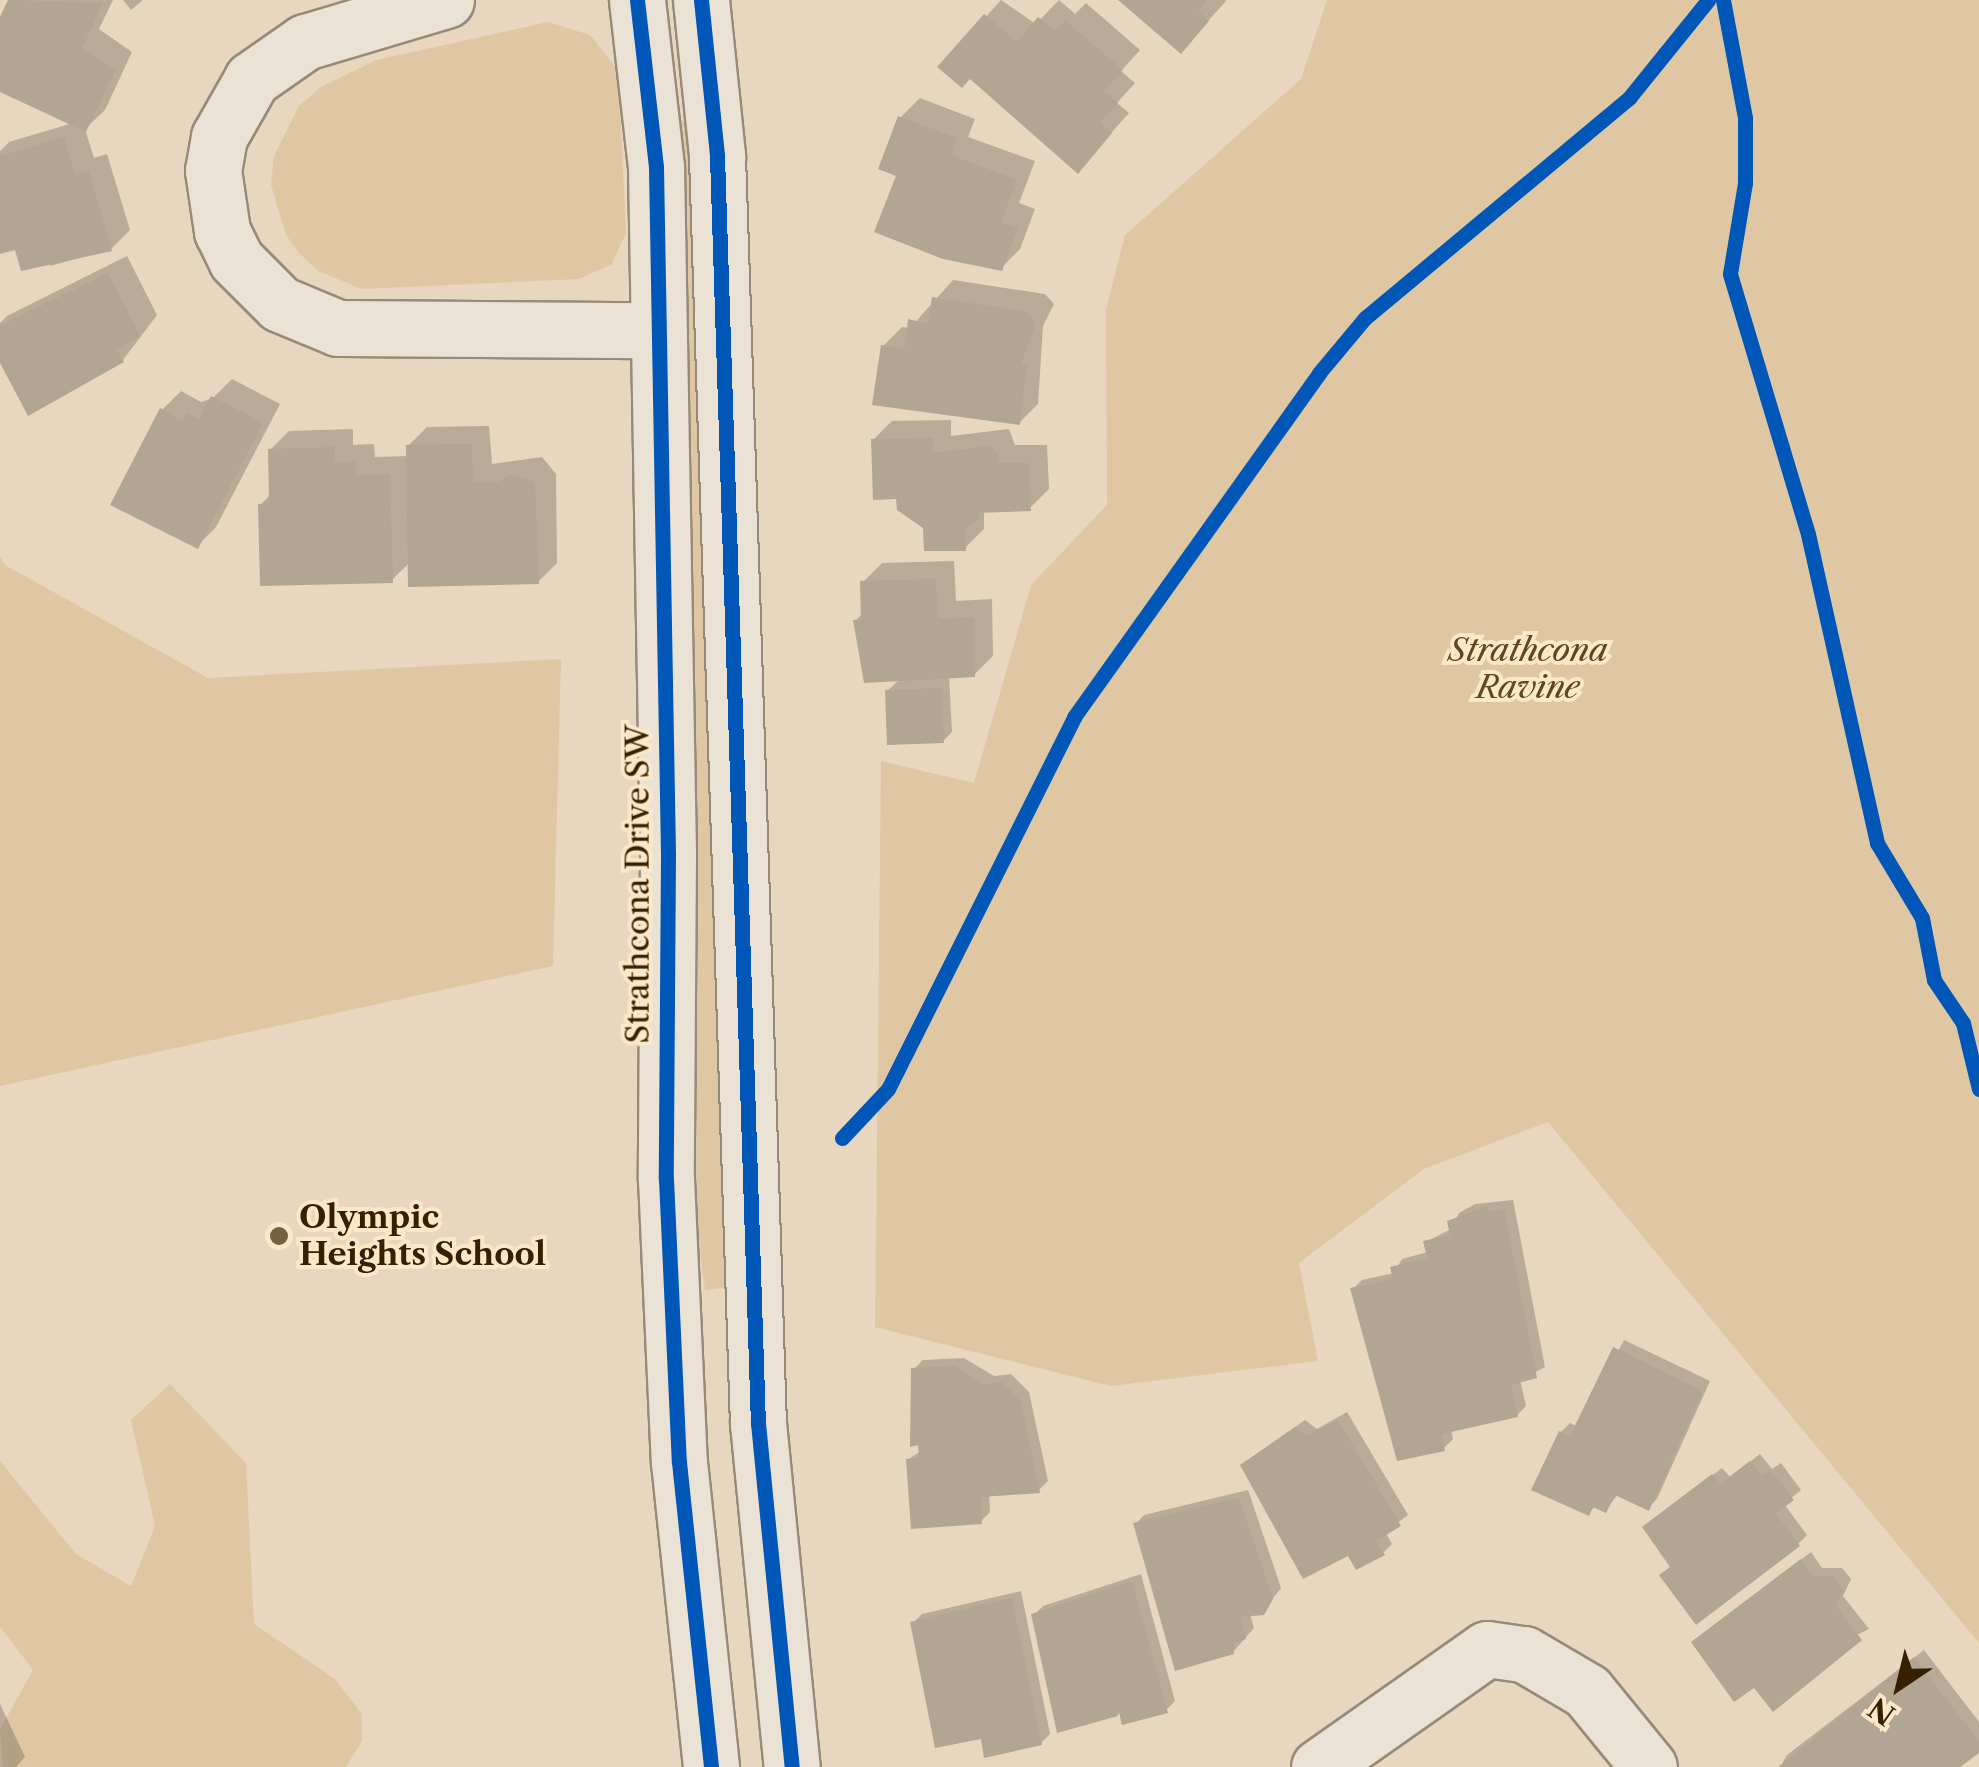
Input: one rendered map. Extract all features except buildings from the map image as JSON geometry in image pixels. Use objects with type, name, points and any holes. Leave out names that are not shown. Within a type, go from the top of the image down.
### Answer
[{"type":"street","points":[[446,0],[306,42],[252,79],[219,137],[214,170],[222,232],[236,260],[280,304],[338,328],[654,330]]},
{"type":"street","name":"Strathcona Drive SW","points":[[637,0],[656,167],[654,330],[668,854],[666,1178],[682,1502],[711,1767]]},
{"type":"street","points":[[702,0],[717,156],[758,1423],[792,1767]]},
{"type":"street","points":[[1318,1767],[1487,1649],[1524,1654],[1587,1692],[1649,1767]]},
{"type":"green space","name":"Strathcona Ravine","points":[[1327,0],[1979,0],[1979,1643],[1548,1122],[1424,1169],[1299,1263],[1318,1361],[1111,1386],[875,1327],[881,761],[974,783],[1031,585],[1107,505],[1106,310],[1125,235],[1301,79]]},
{"type":"green space","points":[[548,22],[590,35],[618,70],[626,233],[612,264],[579,279],[362,289],[318,271],[300,254],[286,235],[271,185],[274,156],[299,106],[321,87],[376,60]]},
{"type":"green space","points":[[678,120],[689,121],[730,1287],[705,1290],[690,1172]]},
{"type":"green space","points":[[0,556],[5,565],[208,678],[561,659],[553,966],[0,1086]]},
{"type":"green space","points":[[170,1384],[246,1463],[254,1624],[335,1679],[362,1714],[362,1741],[346,1767],[3,1767],[0,1729],[33,1670],[0,1627],[0,1461],[76,1554],[131,1586],[155,1526],[131,1420]]},
{"type":"cycle path","points":[[637,0],[656,167],[668,854],[666,1179],[679,1462],[711,1767]]},
{"type":"cycle path","points":[[701,0],[717,156],[758,1423],[792,1767]]},
{"type":"cycle path","points":[[842,1138],[888,1089],[1074,717],[1319,373],[1365,318],[1629,98],[1708,0]]},
{"type":"cycle path","points":[[1723,0],[1745,118],[1745,183],[1730,274],[1808,534],[1877,843],[1922,918],[1934,980],[1963,1023],[1979,1089]]},
{"type":"place","name":"Olympic Heights School","points":[[279,1236]]}]
